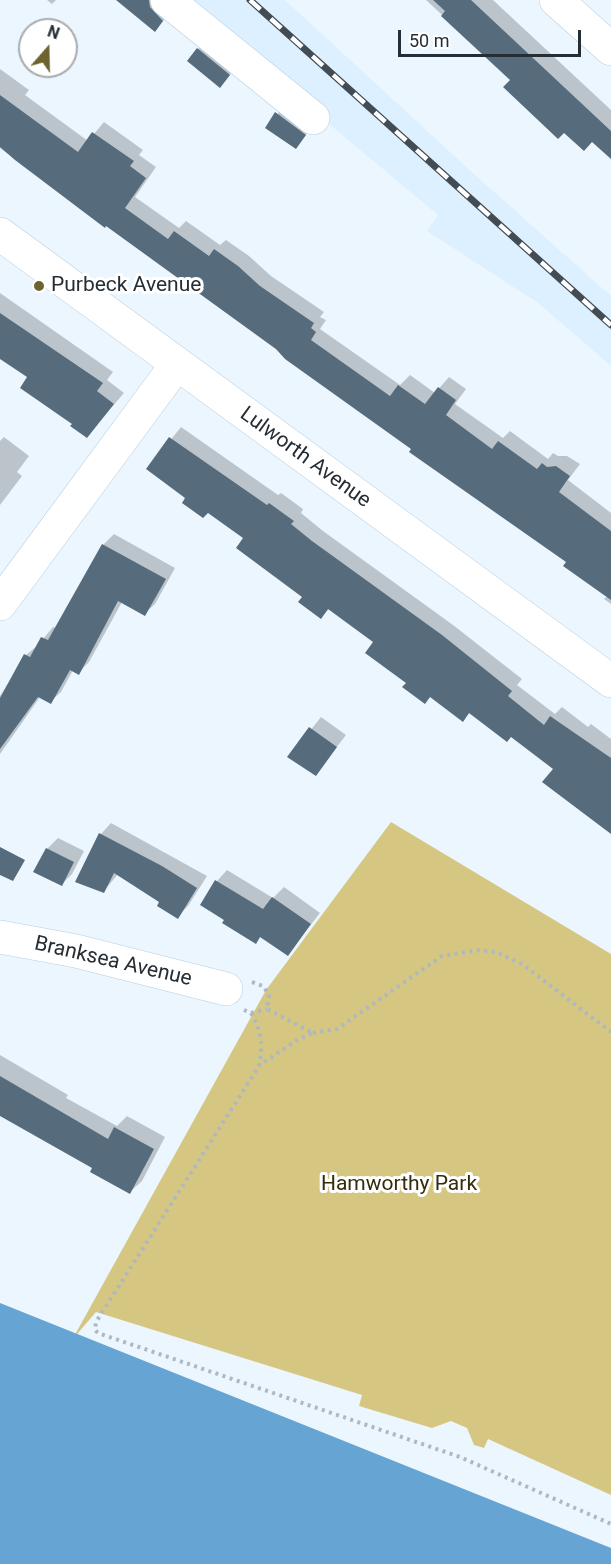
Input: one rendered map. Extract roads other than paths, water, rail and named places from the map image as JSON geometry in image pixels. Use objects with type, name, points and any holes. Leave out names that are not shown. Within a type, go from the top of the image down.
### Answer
[{"type":"street","points":[[166,0],[313,118]]},
{"type":"street","points":[[560,1],[611,49]]},
{"type":"street","name":"Lulworth Avenue","points":[[0,234],[611,681]]},
{"type":"street","points":[[0,604],[177,364]]},
{"type":"street","name":"Branksea Avenue","points":[[0,937],[76,951],[226,989]]},
{"type":"water","points":[[0,1303],[611,1548],[611,1564],[0,1564]]},
{"type":"railway","points":[[250,0],[611,325]]},
{"type":"place","name":"Purbeck Avenue","points":[[39,286]]},
{"type":"park label","name":"Hamworthy Park","points":[[399,1185]]}]
